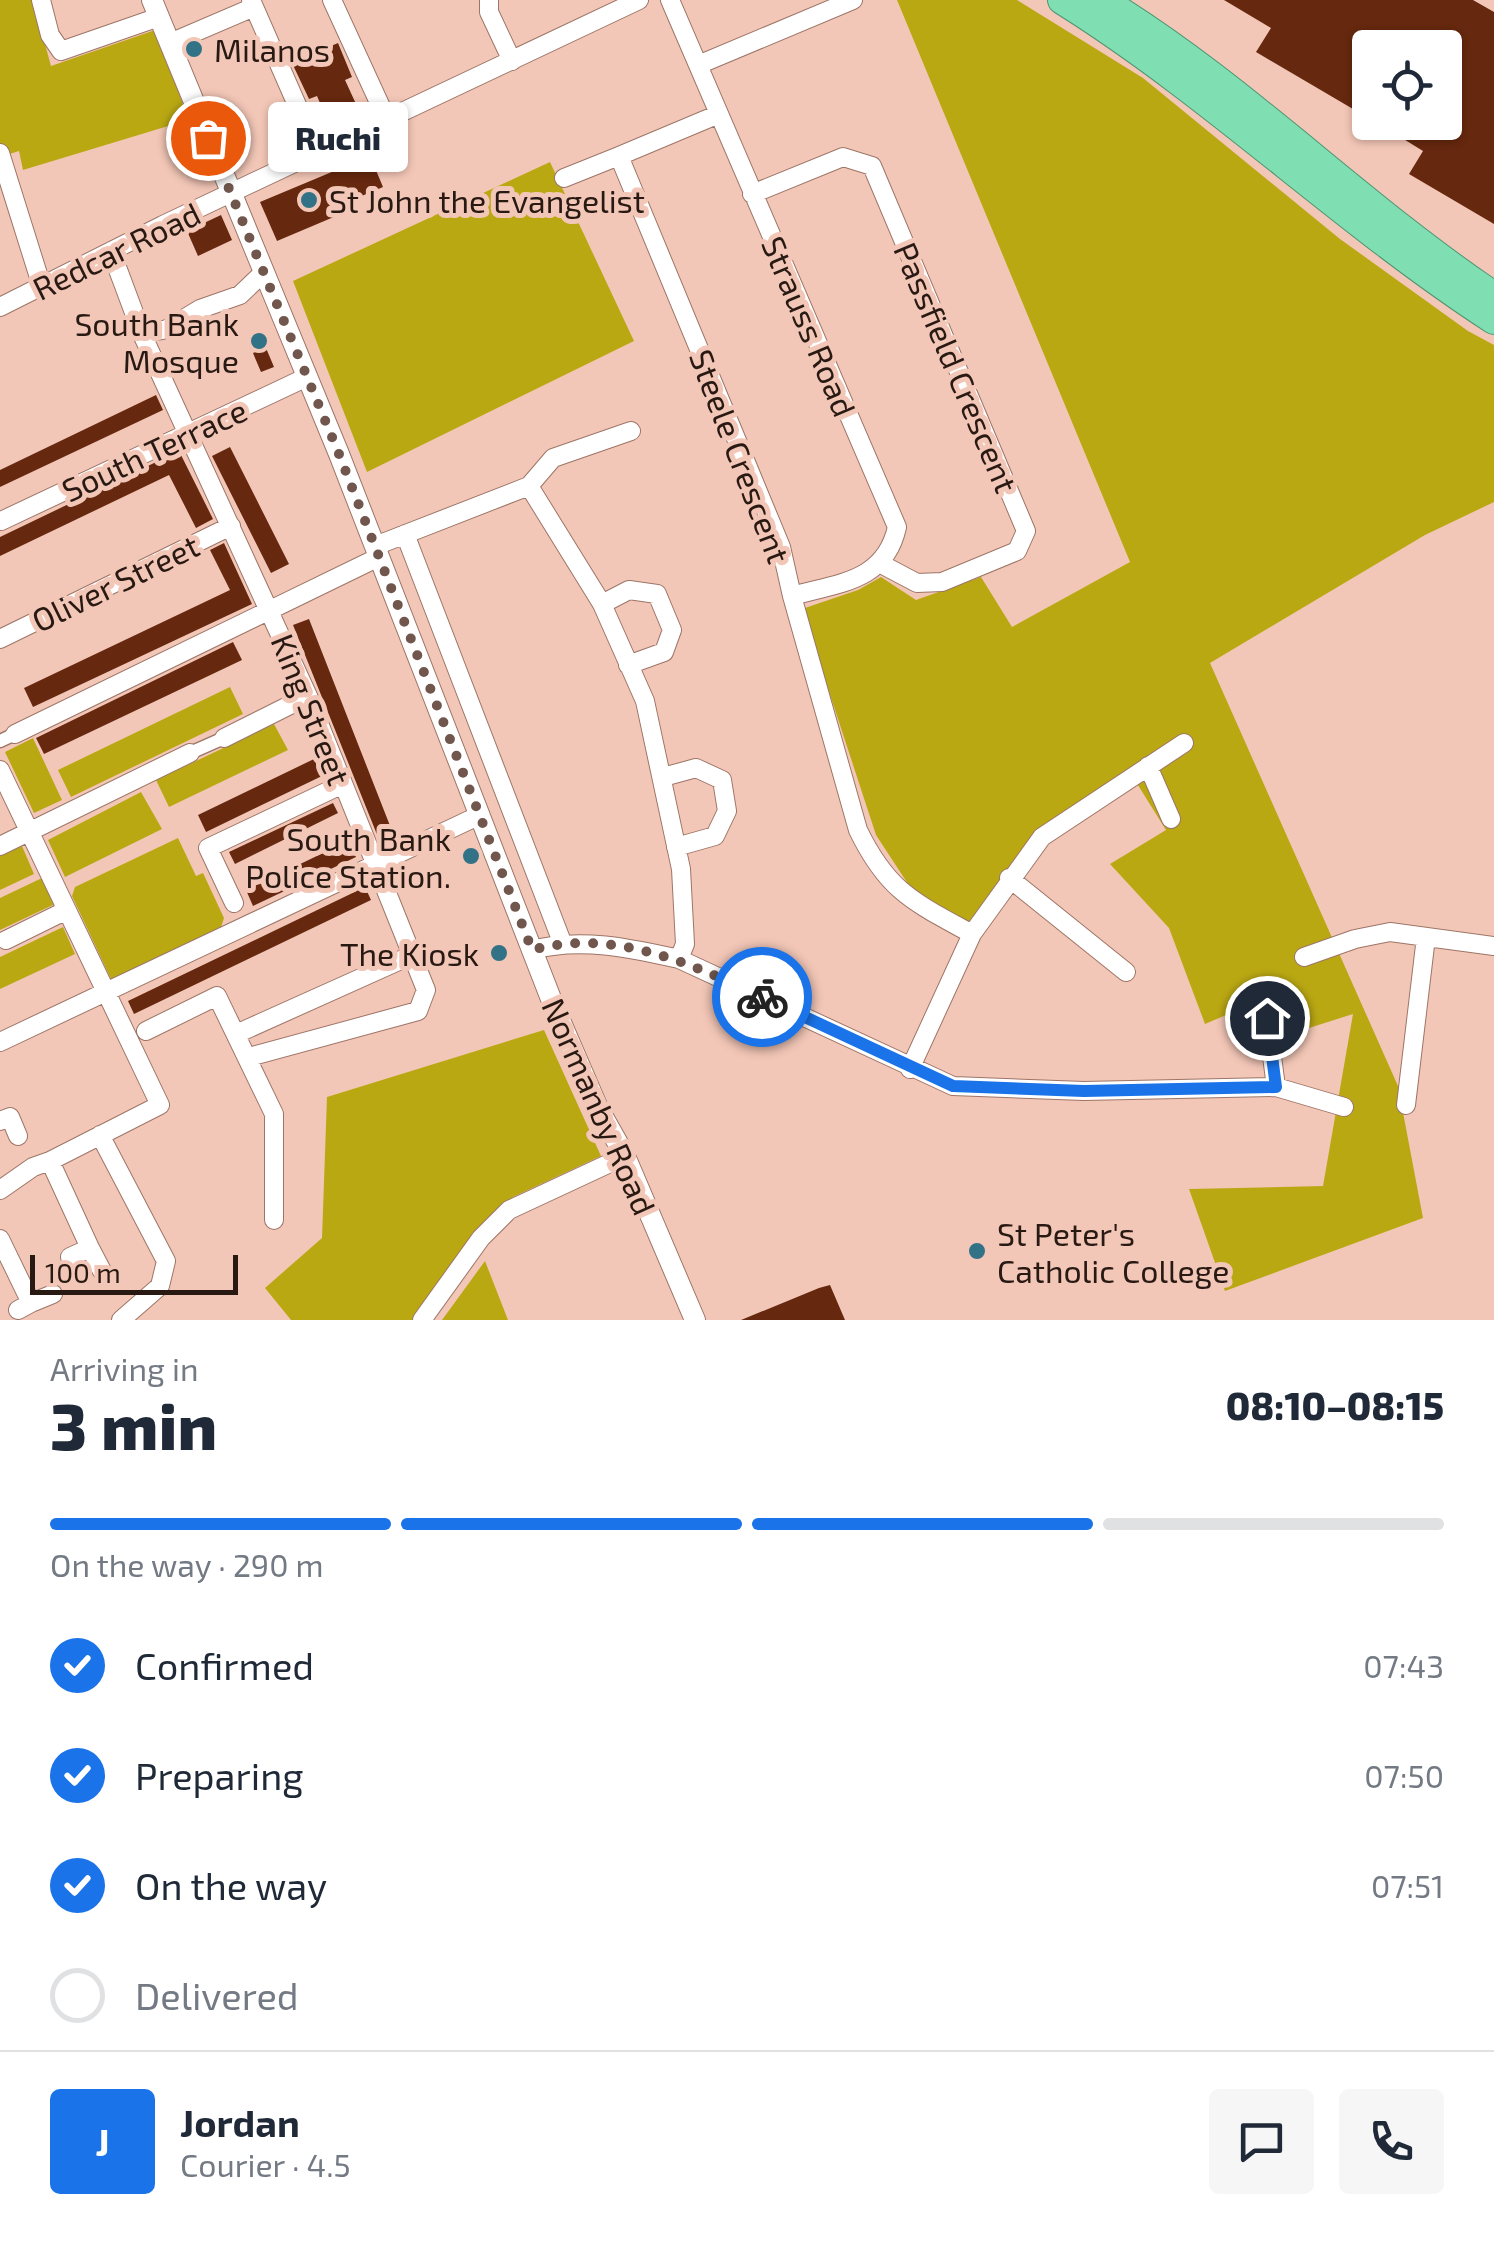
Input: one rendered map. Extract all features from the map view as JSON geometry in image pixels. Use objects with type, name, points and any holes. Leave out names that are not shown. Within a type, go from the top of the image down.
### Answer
[{"type":"highway","points":[[1062,0],[1167,70],[1404,259],[1494,320]]},
{"type":"highway","points":[[1102,0],[1221,83],[1398,227],[1494,296]]},
{"type":"street","points":[[41,0],[50,35],[61,51],[156,8]]},
{"type":"street","points":[[332,0],[386,120]]},
{"type":"street","points":[[488,0],[489,12],[512,61]]},
{"type":"street","name":"Redcar Road","points":[[0,307],[639,0]]},
{"type":"street","name":"Strauss Road","points":[[670,0],[897,528],[892,549],[881,564]]},
{"type":"street","points":[[698,65],[852,0]]},
{"type":"street","points":[[170,43],[253,3],[318,153]]},
{"type":"street","name":"Normanby Road","points":[[156,8],[308,377],[532,950],[598,1108],[626,1156],[695,1320]]},
{"type":"street","points":[[564,178],[718,114]]},
{"type":"street","points":[[1,153],[42,287]]},
{"type":"street","name":"Steele Crescent","points":[[619,156],[782,547],[792,596],[858,830],[872,861],[906,897],[972,934]]},
{"type":"street","name":"Passfield Crescent","points":[[752,194],[843,157],[872,166],[1026,531],[1017,551],[942,582],[917,583],[881,564]]},
{"type":"street","name":"King Street","points":[[111,251],[142,334],[308,696],[426,990],[418,1011],[249,1057]]},
{"type":"street","points":[[142,334],[168,328],[200,309],[240,294],[264,272]]},
{"type":"street","name":"South Terrace","points":[[0,521],[308,377]]},
{"type":"street","points":[[7,737],[270,609],[405,534],[529,486],[552,458],[631,431]]},
{"type":"street","points":[[529,486],[602,604],[645,701],[681,868],[685,944],[678,959]]},
{"type":"street","name":"Oliver Street","points":[[0,639],[230,526]]},
{"type":"street","points":[[405,534],[562,942]]},
{"type":"street","points":[[792,596],[862,576],[881,564]]},
{"type":"street","points":[[602,604],[629,590],[656,594],[672,630],[664,652],[628,665]]},
{"type":"street","points":[[0,846],[308,696]]},
{"type":"street","points":[[910,1068],[972,934],[1042,837],[1184,743]]},
{"type":"street","points":[[1148,766],[1171,819]]},
{"type":"street","points":[[663,776],[696,768],[722,780],[727,811],[715,836],[676,847]]},
{"type":"street","points":[[0,770],[160,1105],[33,1167],[0,1190]]},
{"type":"street","points":[[234,902],[208,848],[343,784]]},
{"type":"street","points":[[0,1042],[480,816]]},
{"type":"street","points":[[1009,878],[1126,972]]},
{"type":"street","points":[[3,941],[66,910]]},
{"type":"street","points":[[1304,957],[1354,939],[1390,932],[1494,946]]},
{"type":"street","points":[[1406,1105],[1426,937]]},
{"type":"street","points":[[532,950],[562,942],[636,949],[678,959],[953,1086],[1084,1091],[1276,1087],[1344,1107]]},
{"type":"street","points":[[236,1034],[412,955]]},
{"type":"street","points":[[146,1031],[217,996],[274,1114],[274,1220]]},
{"type":"street","points":[[1267,1018],[1276,1087]]},
{"type":"street","points":[[0,1121],[10,1117],[18,1136]]},
{"type":"street","points":[[100,1135],[166,1261],[160,1286],[121,1320]]},
{"type":"street","points":[[422,1320],[481,1238],[509,1210],[626,1156]]},
{"type":"street","points":[[50,1161],[102,1271]]},
{"type":"street","points":[[0,1239],[24,1307],[53,1294]]},
{"type":"street","points":[[70,1256],[90,1248]]},
{"type":"shaded area","points":[[0,0],[33,0],[51,66],[158,29],[188,120],[23,170],[19,151],[0,157]]},
{"type":"shaded area","points":[[897,0],[1017,0],[1143,78],[1340,239],[1468,331],[1494,345],[1494,502],[1425,535],[1210,663],[1398,1086],[1423,1218],[1225,1291],[1189,1189],[1323,1186],[1353,1014],[1287,1035],[1273,995],[1205,1024],[1169,928],[1110,864],[1166,830],[1131,774],[1035,838],[975,928],[910,887],[876,835],[802,609],[858,590],[881,577],[916,600],[981,577],[1012,627],[1130,562]]},
{"type":"shaded area","points":[[550,162],[634,341],[367,472],[293,281]]},
{"type":"shaded area","points":[[230,687],[243,714],[71,797],[58,770]]},
{"type":"shaded area","points":[[274,724],[288,750],[169,807],[156,780]]},
{"type":"shaded area","points":[[33,738],[62,800],[34,813],[5,752]]},
{"type":"shaded area","points":[[141,792],[162,829],[65,877],[48,840]]},
{"type":"shaded area","points":[[178,838],[196,876],[203,873],[224,918],[221,927],[111,979],[72,896],[75,887]]},
{"type":"shaded area","points":[[22,846],[34,874],[0,890],[0,856]]},
{"type":"shaded area","points":[[42,878],[55,904],[0,930],[0,898]]},
{"type":"shaded area","points":[[63,927],[75,954],[0,989],[0,957]]},
{"type":"shaded area","points":[[544,1030],[601,1156],[513,1197],[473,1239],[414,1320],[291,1320],[265,1288],[322,1238],[327,1097]]},
{"type":"shaded area","points":[[485,1261],[508,1320],[442,1320]]},
{"type":"building","points":[[1224,0],[1473,0],[1494,12],[1494,224],[1409,174],[1423,151],[1405,140],[1462,140],[1462,30],[1352,30],[1352,108],[1256,52],[1271,28]]},
{"type":"building","points":[[338,43],[352,77],[345,80],[362,117],[332,131],[317,96],[309,99],[292,63]]},
{"type":"building","name":"St John the Evangelist","points":[[370,156],[383,187],[345,203],[348,211],[277,241],[260,202]]},
{"type":"building","points":[[221,215],[232,240],[198,256],[187,231]]},
{"type":"building","name":"South Bank Mosque","points":[[266,348],[274,367],[261,372],[253,353]]},
{"type":"building","points":[[156,395],[163,410],[0,487],[0,470]]},
{"type":"building","points":[[230,447],[289,564],[271,573],[212,456]]},
{"type":"building","points":[[179,451],[213,519],[196,528],[169,475],[0,556],[0,537]]},
{"type":"building","points":[[224,543],[252,604],[33,707],[24,688],[230,590],[210,550]]},
{"type":"building","points":[[309,619],[396,841],[382,847],[293,625]]},
{"type":"building","points":[[233,642],[242,660],[44,754],[36,738]]},
{"type":"building","points":[[314,759],[322,776],[206,832],[198,815]]},
{"type":"building","points":[[333,803],[338,813],[235,864],[229,852]]},
{"type":"building","points":[[348,841],[356,857],[253,906],[246,890]]},
{"type":"building","points":[[365,887],[371,900],[134,1014],[128,1001]]},
{"type":"building","points":[[830,1285],[845,1320],[741,1320],[819,1288]]},
{"type":"way so far","points":[[208,138],[339,454],[532,950],[562,942],[636,949],[678,959],[762,997]]},
{"type":"place","name":"Milanos","points":[[194,49]]},
{"type":"place","name":"Ruchi","points":[[208,138]]},
{"type":"place","name":"St John the Evangelist","points":[[309,200]]},
{"type":"place","name":"South Bank Mosque","points":[[259,341]]},
{"type":"place","name":"South Bank Police Station.","points":[[471,856]]},
{"type":"place","name":"The Kiosk","points":[[499,953]]},
{"type":"place","name":"St Peter's Catholic College","points":[[977,1251]]},
{"type":"route","points":[[762,997],[953,1086],[1084,1091],[1276,1087],[1267,1018]]}]
